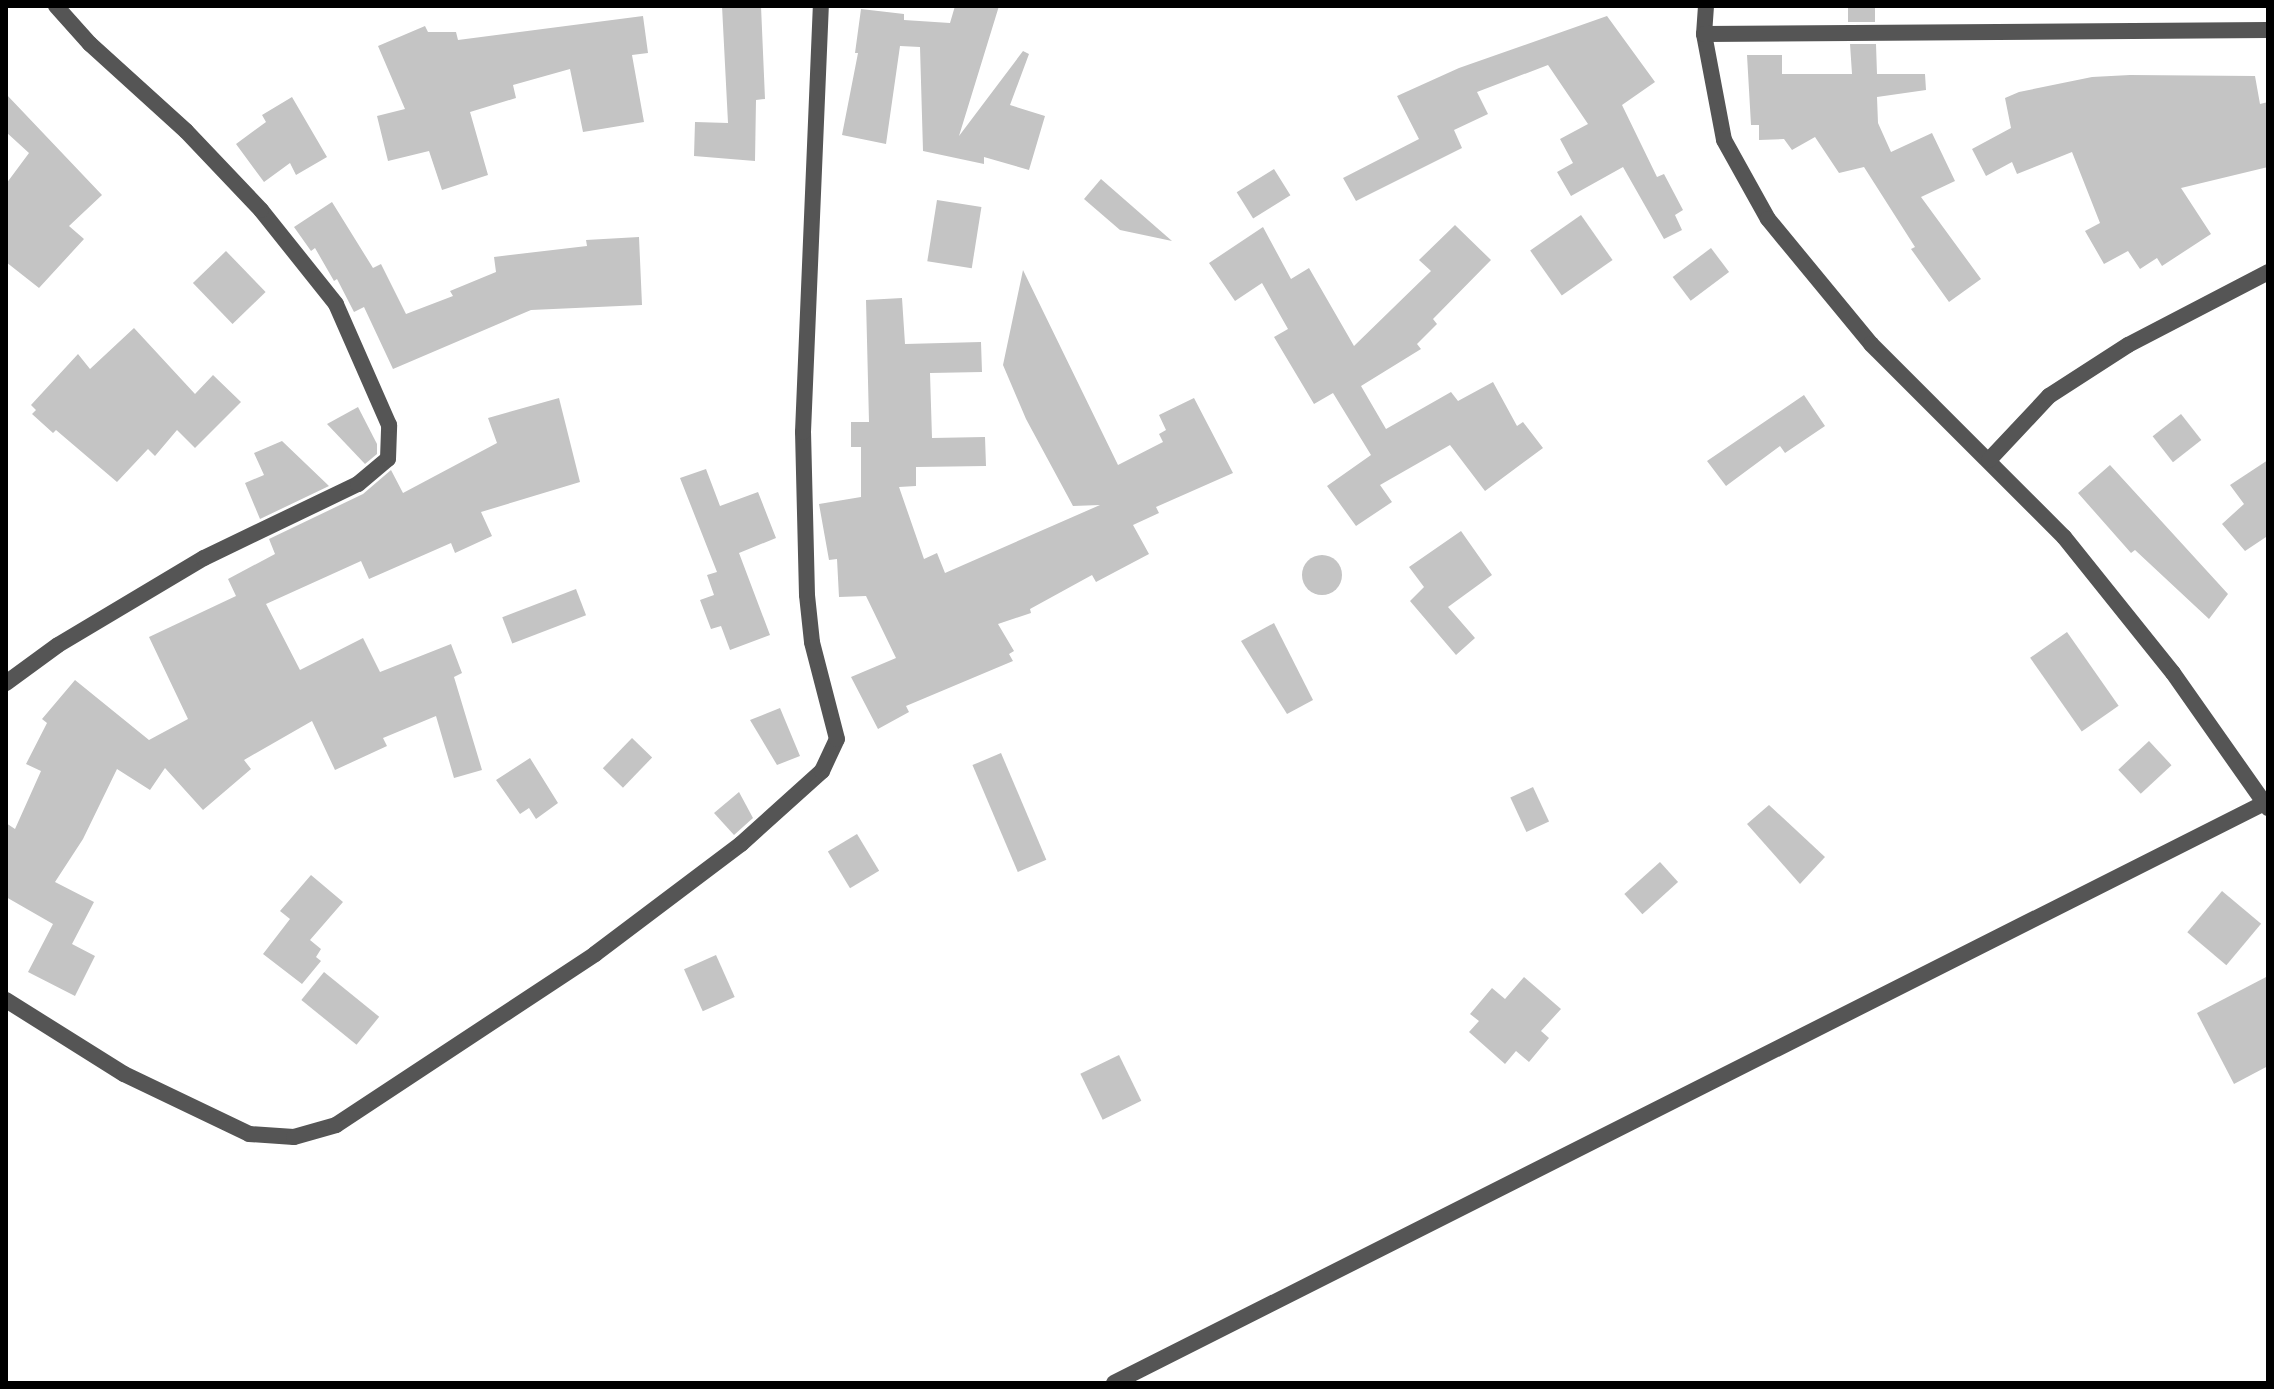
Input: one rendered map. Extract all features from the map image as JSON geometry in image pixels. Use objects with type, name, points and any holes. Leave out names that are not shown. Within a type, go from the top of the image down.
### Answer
[{"type":"street","points":[[6,683],[58,645],[204,558],[358,484],[388,459],[389,425],[336,304],[261,210],[186,131],[90,44],[56,6]]},
{"type":"street","points":[[6,1000],[124,1074],[249,1134],[294,1137],[336,1125],[595,954],[741,844],[822,771],[837,739],[812,642],[807,595],[803,432],[821,6]]},
{"type":"street","points":[[1114,1383],[2267,804],[2173,673],[2064,537],[1871,344],[1768,219],[1724,140],[1704,34],[1706,6]]},
{"type":"street","points":[[1704,34],[2268,30]]},
{"type":"street","points":[[1989,460],[2049,396],[2128,345],[2268,272]]},
{"type":"building","points":[[722,6],[761,6],[765,99],[756,100],[755,161],[694,156],[695,122],[728,123]]},
{"type":"building","points":[[955,6],[999,6],[959,136],[1023,51],[1029,54],[1010,105],[1045,116],[1029,170],[984,157],[984,164],[923,151],[920,47],[900,46],[886,144],[842,135],[858,53],[855,53],[861,9],[904,14],[904,20],[950,23]]},
{"type":"building","points":[[1848,6],[1875,6],[1875,22],[1848,22]]},
{"type":"building","points":[[643,16],[648,53],[632,55],[644,122],[583,132],[570,69],[513,85],[516,98],[470,112],[488,175],[442,190],[429,151],[388,161],[377,116],[405,109],[378,46],[425,26],[428,32],[456,32],[458,40]]},
{"type":"building","points":[[1607,16],[1655,82],[1622,105],[1657,177],[1664,174],[1683,210],[1675,215],[1682,230],[1664,239],[1623,167],[1571,196],[1557,172],[1573,163],[1560,139],[1588,124],[1548,65],[1477,92],[1488,114],[1454,130],[1462,148],[1356,201],[1343,178],[1419,139],[1397,96],[1459,68]]},
{"type":"building","points":[[1850,44],[1876,44],[1877,74],[1925,74],[1926,90],[1877,97],[1878,123],[1891,152],[1932,133],[1955,181],[1921,197],[1981,279],[1949,302],[1911,249],[1915,247],[1864,167],[1839,173],[1815,137],[1792,150],[1784,139],[1759,140],[1759,125],[1751,125],[1747,55],[1782,55],[1782,74],[1852,74]]},
{"type":"building","points":[[2255,76],[2260,104],[2268,102],[2268,167],[2181,188],[2211,234],[2162,266],[2157,258],[2140,269],[2128,251],[2104,264],[2085,231],[2100,223],[2072,152],[2017,174],[2012,162],[1986,176],[1972,149],[2011,128],[2005,98],[2019,92],[2092,77]]},
{"type":"building","points":[[6,94],[102,195],[69,226],[84,239],[39,288],[6,262],[6,184],[29,153],[6,132]]},
{"type":"building","points":[[292,97],[327,157],[296,175],[290,163],[264,182],[236,144],[266,122],[262,115]]},
{"type":"building","points":[[1274,169],[1290,195],[1253,219],[1237,192]]},
{"type":"building","points":[[1101,179],[1172,241],[1120,230],[1084,199]]},
{"type":"building","points":[[937,200],[981,207],[972,268],[927,261]]},
{"type":"building","points":[[332,202],[373,268],[381,264],[406,314],[453,296],[450,291],[496,272],[494,257],[587,246],[586,240],[639,237],[642,305],[531,310],[393,369],[364,307],[354,312],[337,279],[334,281],[315,248],[311,251],[294,227]]},
{"type":"building","points":[[1581,215],[1613,260],[1562,296],[1530,251]]},
{"type":"building","points":[[1455,225],[1491,260],[1433,319],[1437,324],[1417,344],[1421,349],[1361,386],[1386,429],[1451,392],[1458,401],[1493,382],[1517,426],[1523,422],[1543,448],[1485,491],[1450,445],[1380,485],[1392,502],[1356,526],[1327,486],[1371,455],[1333,393],[1314,404],[1274,337],[1288,329],[1262,283],[1235,301],[1209,263],[1263,227],[1291,279],[1309,268],[1354,346],[1431,271],[1419,260]]},
{"type":"building","points":[[1711,248],[1729,272],[1691,301],[1673,277]]},
{"type":"building","points":[[226,251],[266,292],[233,324],[193,283]]},
{"type":"building","points":[[1023,270],[1118,465],[1163,442],[1159,434],[1166,430],[1159,415],[1194,398],[1233,473],[1156,507],[1159,513],[1133,525],[1149,554],[1096,582],[1092,575],[1030,609],[1031,613],[998,624],[1014,651],[1009,654],[1013,661],[906,706],[909,712],[878,729],[851,677],[896,658],[866,596],[839,597],[837,559],[829,560],[819,504],[861,497],[861,447],[851,447],[851,422],[869,422],[866,300],[902,298],[905,344],[981,342],[982,372],[930,373],[932,438],[985,437],[986,466],[916,467],[916,486],[899,487],[924,559],[937,553],[945,573],[1100,505],[1073,506],[1026,419],[1003,365]]},
{"type":"building","points":[[134,328],[195,394],[213,375],[241,402],[195,448],[177,430],[155,456],[148,449],[117,482],[56,430],[53,433],[32,414],[36,410],[31,405],[78,354],[90,369]]},
{"type":"building","points":[[1804,395],[1825,426],[1785,453],[1780,446],[1726,486],[1707,461]]},
{"type":"building","points":[[559,398],[580,482],[481,512],[492,536],[455,553],[451,543],[369,579],[361,561],[266,604],[300,670],[363,638],[380,672],[451,644],[462,673],[454,677],[482,770],[454,778],[436,716],[383,738],[387,746],[335,770],[312,721],[244,760],[251,769],[203,810],[165,768],[150,790],[117,769],[83,839],[55,882],[94,902],[72,944],[95,956],[75,996],[28,972],[53,924],[6,897],[6,823],[15,829],[41,771],[26,764],[47,723],[42,719],[75,680],[149,740],[188,719],[149,637],[236,596],[228,579],[275,554],[269,539],[363,494],[391,470],[403,493],[497,443],[488,418]]},
{"type":"building","points":[[358,407],[377,444],[377,454],[365,464],[327,424]]},
{"type":"building","points":[[2181,414],[2201,440],[2173,462],[2153,436]]},
{"type":"building","points":[[282,441],[329,486],[260,519],[245,483],[264,475],[254,453]]},
{"type":"building","points":[[2268,460],[2268,539],[2266,537],[2245,551],[2222,524],[2244,504],[2230,485]]},
{"type":"building","points":[[2110,465],[2228,594],[2209,619],[2135,550],[2131,553],[2078,493]]},
{"type":"building","points":[[706,469],[720,506],[758,492],[776,538],[739,553],[770,635],[730,650],[721,626],[711,629],[700,600],[714,595],[707,575],[717,572],[680,478]]},
{"type":"building","points":[[1461,531],[1492,575],[1448,607],[1475,638],[1456,655],[1410,601],[1424,587],[1409,567]]},
{"type":"building","points":[[1322,555],[1336,561],[1342,575],[1336,589],[1322,595],[1308,589],[1302,575],[1308,561]]},
{"type":"building","points":[[576,589],[586,615],[512,643],[502,617]]},
{"type":"building","points":[[1274,623],[1313,700],[1287,714],[1241,641]]},
{"type":"building","points":[[2067,632],[2119,706],[2082,732],[2030,658]]},
{"type":"building","points":[[780,708],[800,756],[777,765],[750,720]]},
{"type":"building","points":[[632,738],[652,757],[623,788],[603,768]]},
{"type":"building","points":[[2149,741],[2172,765],[2141,794],[2118,770]]},
{"type":"building","points":[[1001,753],[1046,860],[1018,872],[972,765]]},
{"type":"building","points":[[530,758],[558,803],[536,819],[529,808],[520,814],[496,780]]},
{"type":"building","points":[[1533,787],[1549,821],[1526,832],[1510,798]]},
{"type":"building","points":[[739,792],[753,818],[734,835],[714,813]]},
{"type":"building","points":[[1769,805],[1825,857],[1800,884],[1747,824]]},
{"type":"building","points":[[857,834],[879,871],[850,888],[828,852]]},
{"type":"building","points":[[1660,862],[1678,882],[1642,914],[1624,894]]},
{"type":"building","points":[[311,875],[343,902],[310,940],[321,949],[316,957],[321,961],[302,984],[263,954],[290,919],[280,911]]},
{"type":"building","points":[[2222,891],[2261,924],[2226,965],[2187,932]]},
{"type":"building","points":[[716,955],[735,997],[703,1011],[684,969]]},
{"type":"building","points":[[324,972],[379,1017],[357,1045],[301,1000]]},
{"type":"building","points":[[2268,976],[2268,1066],[2234,1084],[2197,1013]]},
{"type":"building","points":[[1524,977],[1561,1009],[1541,1031],[1549,1038],[1529,1062],[1516,1051],[1505,1064],[1469,1032],[1479,1021],[1470,1014],[1492,988],[1505,999]]},
{"type":"building","points":[[1119,1055],[1141,1101],[1103,1120],[1080,1074]]}]
